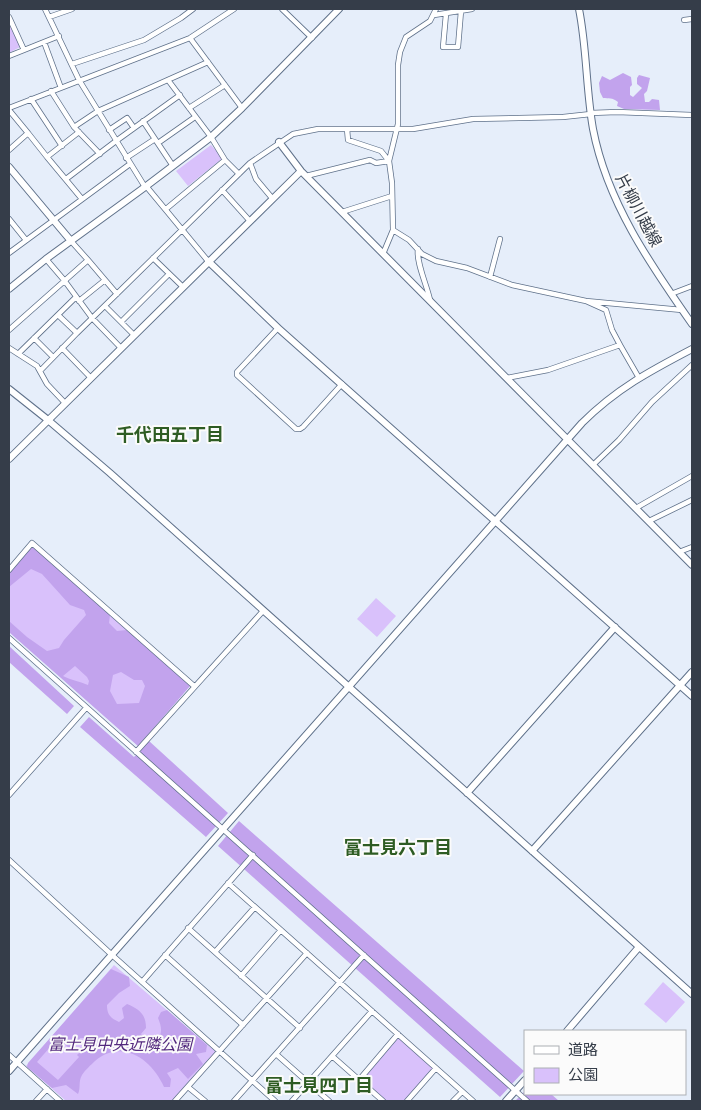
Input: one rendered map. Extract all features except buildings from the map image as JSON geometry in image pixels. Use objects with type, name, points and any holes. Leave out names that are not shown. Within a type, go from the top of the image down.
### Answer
[{"type":"street","points":[[45,9],[79,80],[126,158],[146,187],[208,261],[278,328],[692,696]]},
{"type":"street","points":[[49,17],[72,9]]},
{"type":"street","points":[[72,64],[144,40],[181,18],[192,9]]},
{"type":"street","points":[[82,199],[9,109],[190,38],[234,9]]},
{"type":"street","points":[[282,9],[312,38]]},
{"type":"street","points":[[9,289],[46,259],[146,187],[211,137],[339,9]]},
{"type":"street","points":[[383,254],[393,230],[389,161],[398,124],[398,65],[402,44],[406,37],[430,21],[436,9]]},
{"type":"street","points":[[434,14],[446,14],[472,9]]},
{"type":"street","name":"片柳川越線","points":[[579,9],[587,56],[591,114],[604,174],[618,206],[640,246],[692,324]]},
{"type":"street","points":[[446,14],[443,46],[458,47],[461,11]]},
{"type":"street","points":[[9,17],[24,50]]},
{"type":"street","points":[[684,20],[692,19]]},
{"type":"street","points":[[9,56],[58,36]]},
{"type":"street","points":[[190,38],[242,108]]},
{"type":"street","points":[[44,42],[61,88]]},
{"type":"street","points":[[74,127],[98,111],[208,62]]},
{"type":"street","points":[[168,80],[211,137],[225,160],[238,174]]},
{"type":"street","points":[[189,108],[224,85]]},
{"type":"street","points":[[51,91],[74,127],[100,154]]},
{"type":"street","points":[[66,179],[180,95]]},
{"type":"street","points":[[31,99],[62,146]]},
{"type":"street","points":[[41,370],[238,174],[250,163],[292,134],[307,130],[414,129],[473,119],[563,117],[609,112],[692,115]]},
{"type":"street","points":[[126,158],[195,117]]},
{"type":"street","points":[[109,130],[127,118],[134,128]]},
{"type":"street","points":[[143,121],[173,166]]},
{"type":"street","points":[[347,129],[348,140],[382,151],[389,161]]},
{"type":"street","points":[[47,157],[79,132]]},
{"type":"street","points":[[9,150],[28,133]]},
{"type":"street","points":[[279,142],[303,173],[692,565]]},
{"type":"street","points":[[166,209],[225,160]]},
{"type":"street","points":[[9,459],[249,220],[303,173],[370,160],[376,163],[389,161]]},
{"type":"street","points":[[250,163],[256,179],[272,198]]},
{"type":"street","points":[[9,253],[130,164]]},
{"type":"street","points":[[9,167],[117,294]]},
{"type":"street","points":[[222,190],[249,220]]},
{"type":"street","points":[[342,212],[392,196]]},
{"type":"street","points":[[9,219],[26,240]]},
{"type":"street","points":[[393,230],[410,240],[418,249],[436,261],[467,268],[512,285],[586,301],[682,310]]},
{"type":"street","points":[[490,277],[500,239]]},
{"type":"street","points":[[418,249],[416,258],[426,283],[430,302]]},
{"type":"street","points":[[153,258],[183,287]]},
{"type":"street","points":[[46,259],[92,318],[121,348]]},
{"type":"street","points":[[9,330],[88,260]]},
{"type":"street","points":[[122,322],[169,274]]},
{"type":"street","points":[[18,354],[58,315],[105,280]]},
{"type":"street","points":[[671,294],[692,286]]},
{"type":"street","points":[[586,301],[606,310],[612,330],[638,378]]},
{"type":"street","points":[[105,306],[134,335]]},
{"type":"street","points":[[58,315],[77,333]]},
{"type":"street","points":[[278,328],[237,372],[237,375],[294,427],[298,430],[302,429],[342,384]]},
{"type":"street","points":[[34,338],[53,357]]},
{"type":"street","points":[[507,378],[548,370],[620,345]]},
{"type":"street","points":[[9,348],[38,366],[47,384],[66,403]]},
{"type":"street","points":[[62,348],[91,378]]},
{"type":"street","points":[[9,1071],[567,439],[602,403],[638,378],[692,349]]},
{"type":"street","points":[[593,465],[652,402],[692,365]]},
{"type":"street","points":[[9,390],[48,420],[263,610],[692,994]]},
{"type":"street","points":[[636,508],[692,476]]},
{"type":"street","points":[[649,521],[692,500]]},
{"type":"street","points":[[9,570],[32,542],[194,686]]},
{"type":"street","points":[[679,552],[692,547]]},
{"type":"street","points":[[136,752],[263,610]]},
{"type":"street","points":[[467,793],[615,627]]},
{"type":"street","points":[[9,638],[253,854],[527,1101]]},
{"type":"street","points":[[532,851],[692,672]]},
{"type":"street","points":[[9,795],[86,708]]},
{"type":"street","points":[[142,982],[253,854]]},
{"type":"street","points":[[9,860],[275,1101]]},
{"type":"street","points":[[228,883],[473,1101]]},
{"type":"street","points":[[214,952],[255,907]]},
{"type":"street","points":[[188,928],[300,1028]]},
{"type":"street","points":[[241,976],[281,930]]},
{"type":"street","points":[[568,1030],[640,947]]},
{"type":"street","points":[[175,1101],[307,953]]},
{"type":"street","points":[[165,955],[243,1025]]},
{"type":"street","points":[[234,1101],[364,955]]},
{"type":"street","points":[[292,1101],[372,1011]]},
{"type":"street","points":[[359,1080],[398,1034]]},
{"type":"street","points":[[276,1054],[329,1101]]},
{"type":"street","points":[[9,1055],[60,1101]]},
{"type":"street","points":[[332,1056],[383,1101]]},
{"type":"street","points":[[407,1101],[436,1068]]},
{"type":"street","points":[[506,1101],[524,1081]]},
{"type":"street","points":[[188,1087],[205,1101]]},
{"type":"street","points":[[36,1101],[47,1089]]},
{"type":"street","points":[[453,1101],[462,1092]]},
{"type":"green space","points":[[9,23],[20,47],[9,53]]},
{"type":"green space","points":[[623,73],[631,77],[630,95],[633,97],[642,88],[637,84],[639,75],[650,78],[647,91],[644,94],[645,102],[649,102],[652,99],[659,100],[660,110],[624,109],[617,106],[618,102],[614,99],[603,98],[599,83],[602,76],[610,80]]},
{"type":"green space","points":[[211,145],[223,158],[188,186],[176,171]]},
{"type":"green space","points":[[32,545],[190,686],[138,746],[9,632],[9,573]]},
{"type":"green space","points":[[32,545],[110,615],[109,623],[117,631],[127,630],[190,686],[138,746],[9,632],[9,621],[47,651],[59,648],[86,615],[84,610],[70,605],[42,574],[31,569],[9,587],[9,573]],"holes":[[[75,666],[87,677],[88,685],[63,676]],[[121,672],[134,680],[142,680],[145,686],[139,703],[117,704],[110,691],[113,675]]]},
{"type":"green space","points":[[376,598],[396,616],[377,637],[357,619]]},
{"type":"green space","points":[[9,646],[74,706],[67,714],[9,662]]},
{"type":"green space","points":[[89,717],[134,757],[149,741],[228,813],[206,837],[80,727]]},
{"type":"green space","points":[[239,821],[524,1071],[500,1097],[218,846]]},
{"type":"green space","name":"富士見中央近隣公園","points":[[114,965],[216,1052],[172,1101],[66,1101],[26,1066]]},
{"type":"green space","points":[[111,969],[129,977],[130,986],[119,993],[107,1005],[108,1013],[113,1019],[119,1022],[124,1018],[122,1008],[127,1004],[135,1008],[141,1013],[146,1023],[146,1028],[141,1034],[148,1043],[154,1044],[161,1032],[158,1018],[161,1012],[167,1010],[207,1045],[206,1052],[196,1054],[203,1064],[188,1079],[178,1068],[167,1073],[171,1079],[170,1087],[164,1087],[159,1077],[144,1061],[136,1055],[126,1052],[106,1054],[95,1061],[82,1075],[78,1094],[66,1085],[52,1088],[27,1067],[28,1063]],"holes":[[[58,1038],[70,1049],[74,1048],[80,1038],[84,1038],[86,1042],[84,1048],[77,1055],[79,1057],[58,1080],[37,1062]]]},
{"type":"green space","points":[[663,982],[685,1002],[666,1023],[644,1004]]},
{"type":"green space","points":[[398,1034],[436,1068],[407,1101],[383,1101],[359,1080]]},
{"type":"green space","points":[[524,1092],[524,1095],[552,1095],[559,1101],[515,1101]]},
{"type":"district","name":"千代田五丁目","points":[[170,435]]},
{"type":"district","name":"富士見六丁目","points":[[398,848]]},
{"type":"district","name":"富士見四丁目","points":[[319,1086]]}]
